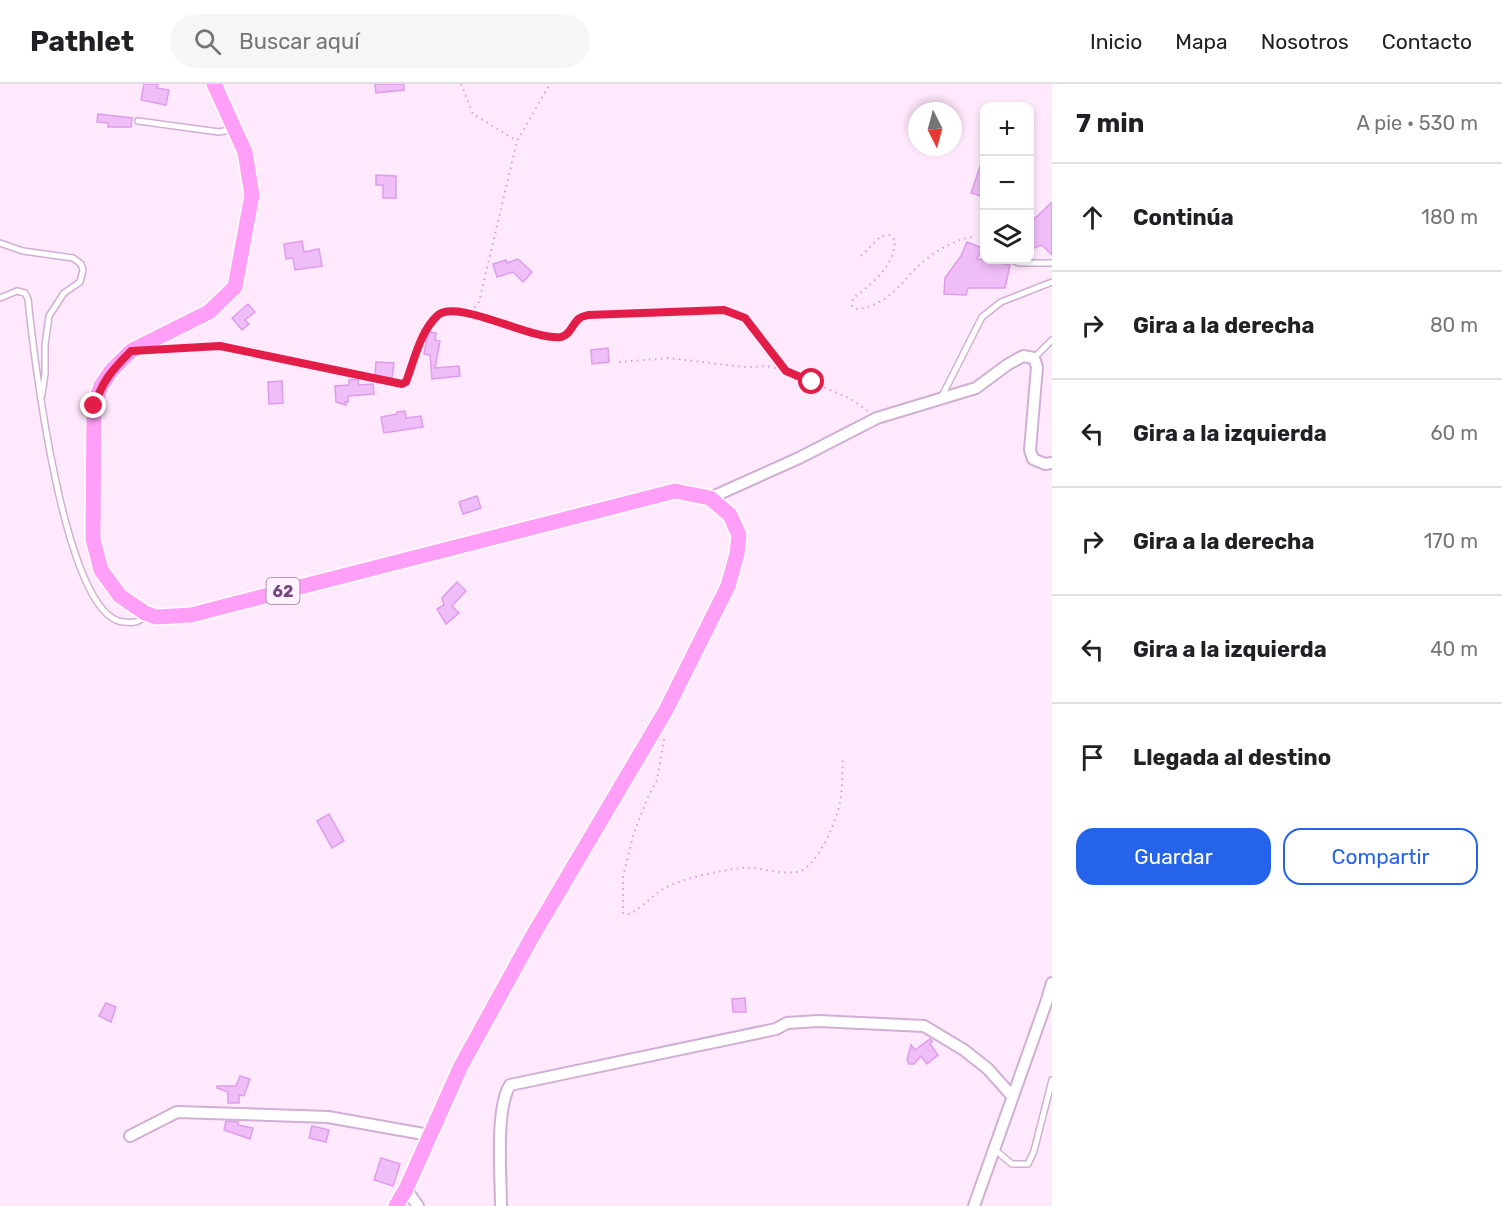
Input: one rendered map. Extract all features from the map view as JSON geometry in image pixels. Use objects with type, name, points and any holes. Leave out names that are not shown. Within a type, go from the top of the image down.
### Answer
[{"type":"main road","points":[[145,614],[120,596],[101,570],[93,539],[94,406],[101,386],[111,371],[131,351],[209,312],[235,287],[252,195],[245,152],[214,84]]},
{"type":"main road","name":"62","points":[[145,614],[156,617],[191,615],[675,490],[710,498]]},
{"type":"main road","points":[[396,1206],[406,1189],[461,1066],[532,937],[661,718],[728,586],[737,554],[739,535],[730,515],[710,498]]},
{"type":"street","points":[[710,498],[799,458],[877,418],[976,388],[1023,356],[1034,358],[1037,367],[1030,450],[1034,459],[1045,464],[1052,463]]},
{"type":"street","points":[[974,1206],[1052,982]]},
{"type":"street","points":[[501,1206],[502,1113],[505,1094],[510,1085],[776,1029],[787,1023],[818,1021],[924,1026],[964,1050],[988,1069],[1012,1096]]},
{"type":"street","points":[[130,1136],[177,1112],[328,1117],[429,1135]]},
{"type":"street","points":[[406,1189],[418,1206]]},
{"type":"lane","points":[[138,121],[219,132],[234,129]]},
{"type":"lane","points":[[0,243],[24,250],[73,258],[81,264],[83,270],[80,282],[64,293],[49,316],[41,411]]},
{"type":"lane","points":[[1034,263],[1052,263]]},
{"type":"lane","points":[[941,398],[982,317],[1001,302],[1052,282]]},
{"type":"lane","points":[[0,298],[17,291],[25,293],[28,299],[41,411],[70,541],[83,579],[102,611],[118,622],[135,623],[145,614]]},
{"type":"lane","points":[[1034,358],[1052,340]]},
{"type":"lane","points":[[994,1149],[1012,1164],[1028,1164],[1034,1151],[1052,1080]]},
{"type":"path","points":[[461,84],[472,114],[517,141]]},
{"type":"path","points":[[468,312],[475,309],[479,302],[517,141],[550,84]]},
{"type":"path","points":[[861,256],[881,236],[890,234],[895,240],[895,251],[889,264],[871,285],[853,298],[852,306],[855,309],[866,308],[881,302],[897,291],[917,267],[942,249],[969,237],[980,237]]},
{"type":"path","points":[[165,349],[220,346],[402,384],[406,382],[426,330],[437,315],[445,311],[468,312],[533,334],[561,337],[567,334],[580,318],[588,315],[724,310],[745,318],[786,371]]},
{"type":"path","points":[[619,362],[669,358],[744,368],[767,366],[786,371],[851,399],[877,418]]},
{"type":"path","points":[[661,718],[664,742],[657,780],[647,799],[633,837],[623,877],[623,913],[630,914],[648,899],[675,884],[713,874],[744,867],[796,872],[806,869],[815,858],[836,819],[841,801],[843,756]]},
{"type":"building","points":[[144,84],[158,84],[157,88],[169,90],[166,105],[141,100]]},
{"type":"building","points":[[375,84],[404,84],[404,90],[376,93]]},
{"type":"building","points":[[98,114],[132,118],[131,127],[108,127],[108,123],[97,122]]},
{"type":"building","points":[[980,167],[980,196],[971,193]]},
{"type":"building","points":[[376,175],[396,176],[396,198],[383,198],[383,185],[376,185]]},
{"type":"building","points":[[1052,202],[1052,255],[1042,245],[1034,248],[1034,219]]},
{"type":"building","points":[[302,241],[304,252],[319,249],[322,266],[295,270],[293,258],[286,259],[284,244]]},
{"type":"building","points":[[967,242],[980,247],[977,259],[980,260],[980,264],[1010,265],[1005,288],[968,288],[966,295],[944,294],[945,278],[961,256]]},
{"type":"building","points":[[518,259],[532,272],[523,282],[513,272],[497,277],[493,264]]},
{"type":"building","points":[[248,304],[255,312],[245,320],[249,324],[242,330],[232,318]]},
{"type":"building","points":[[428,332],[436,333],[435,340],[440,341],[435,368],[459,366],[460,376],[432,379],[430,355],[424,354]]},
{"type":"building","points":[[608,348],[609,362],[592,364],[591,350]]},
{"type":"building","points":[[376,362],[394,363],[392,378],[375,376]]},
{"type":"building","points":[[358,379],[359,385],[373,384],[374,394],[348,396],[346,405],[336,402],[335,386],[349,385],[349,380]]},
{"type":"building","points":[[282,381],[283,403],[269,404],[268,382]]},
{"type":"building","points":[[405,411],[406,418],[421,416],[423,427],[384,433],[381,417]]},
{"type":"building","points":[[477,496],[481,508],[463,514],[459,502]]},
{"type":"building","points":[[457,582],[466,591],[452,606],[459,613],[446,624],[437,609],[444,605],[442,598]]},
{"type":"building","points":[[329,814],[344,841],[332,848],[317,821]]},
{"type":"building","points":[[745,998],[746,1012],[733,1012],[732,999]]},
{"type":"building","points":[[106,1003],[116,1007],[111,1022],[99,1016]]},
{"type":"building","points":[[930,1039],[932,1041],[930,1044],[938,1055],[927,1064],[921,1056],[914,1064],[909,1064],[907,1060],[911,1045],[915,1050]]},
{"type":"building","points":[[240,1076],[250,1079],[244,1096],[239,1095],[239,1103],[228,1103],[228,1092],[217,1086],[236,1086]]},
{"type":"building","points":[[226,1121],[238,1122],[238,1125],[253,1128],[250,1139],[224,1130]]},
{"type":"building","points":[[312,1126],[329,1130],[326,1142],[309,1138]]},
{"type":"building","points":[[381,1158],[400,1164],[393,1186],[374,1180]]},
{"type":"route","points":[[94,406],[101,386],[111,371],[131,351],[220,346],[402,384],[406,382],[426,330],[437,315],[445,311],[468,312],[533,334],[561,337],[567,334],[580,318],[588,315],[724,310],[745,318],[786,371],[812,382]]}]
